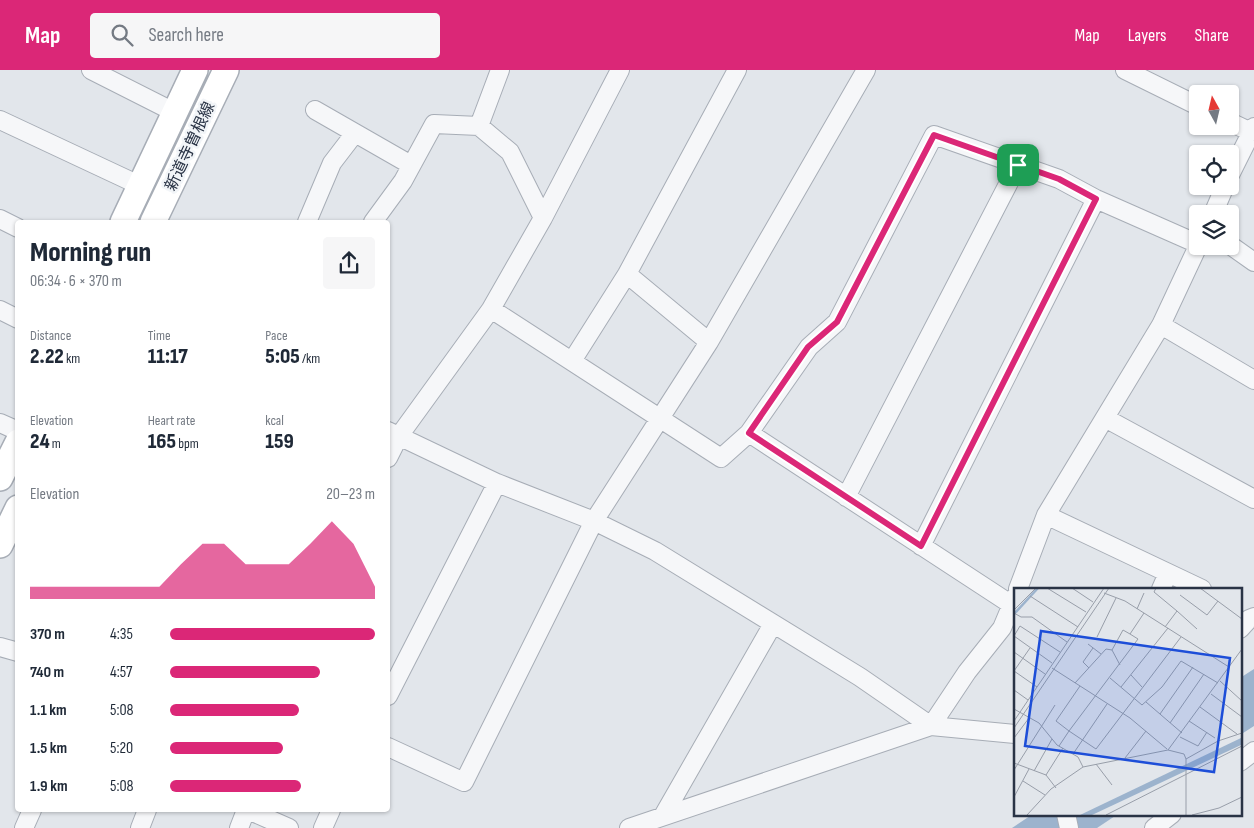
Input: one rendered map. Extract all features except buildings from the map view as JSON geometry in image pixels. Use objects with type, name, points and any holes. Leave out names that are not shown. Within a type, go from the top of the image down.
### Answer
[{"type":"main road","name":"新道寺曽根線","points":[[124,220],[195,70]]},
{"type":"main road","name":"新道寺曽根線","points":[[154,220],[226,70]]},
{"type":"main road","points":[[0,478],[15,448]]},
{"type":"main road","points":[[0,545],[15,514]]},
{"type":"street","points":[[91,70],[176,113]]},
{"type":"street","points":[[479,126],[500,70]]},
{"type":"street","points":[[390,448],[393,433],[491,309],[544,218],[620,70]]},
{"type":"street","points":[[572,361],[627,274],[738,70]]},
{"type":"street","points":[[390,748],[464,782],[594,521],[709,342],[866,70]]},
{"type":"street","points":[[1125,70],[1189,102]]},
{"type":"street","points":[[315,110],[411,165]]},
{"type":"street","points":[[0,120],[141,186]]},
{"type":"street","points":[[374,220],[403,180],[434,124],[479,126],[510,152],[544,218]]},
{"type":"street","points":[[1239,125],[1253,129],[1239,157]]},
{"type":"street","points":[[308,220],[332,163],[355,133]]},
{"type":"street","points":[[491,309],[721,458],[749,433],[808,347],[837,322],[934,135],[1059,179],[1096,199],[1189,241]]},
{"type":"street","points":[[846,497],[1018,165]]},
{"type":"street","points":[[921,546],[1096,199]]},
{"type":"street","points":[[0,219],[15,226]]},
{"type":"street","points":[[1239,251],[1254,262]]},
{"type":"street","points":[[1018,588],[1046,515],[1161,326],[1193,255]]},
{"type":"street","points":[[627,274],[709,342]]},
{"type":"street","points":[[0,310],[15,318]]},
{"type":"street","points":[[1161,326],[1254,380]]},
{"type":"street","points":[[1105,418],[1254,499]]},
{"type":"street","points":[[0,423],[15,430]]},
{"type":"street","points":[[393,433],[497,483],[594,521],[655,551],[860,677],[931,726]]},
{"type":"street","points":[[749,433],[921,546],[1014,596]]},
{"type":"street","points":[[390,692],[497,483]]},
{"type":"street","points":[[1046,515],[1200,588]]},
{"type":"street","points":[[1160,588],[1168,573]]},
{"type":"street","points":[[931,726],[967,672],[1009,630],[1014,602]]},
{"type":"street","points":[[1242,627],[1254,616]]},
{"type":"street","points":[[663,816],[773,624]]},
{"type":"street","points":[[630,828],[931,726],[1014,734]]},
{"type":"street","points":[[1242,760],[1254,751]]},
{"type":"street","points":[[24,828],[31,812]]},
{"type":"street","points":[[140,828],[146,812]]},
{"type":"street","points":[[239,828],[246,812]]},
{"type":"street","points":[[252,812],[289,828]]},
{"type":"street","points":[[323,828],[331,812]]},
{"type":"street","points":[[1154,828],[1169,816]]},
{"type":"water","points":[[1254,669],[1254,726],[1242,734],[1242,677]]},
{"type":"water","points":[[1030,816],[1115,816],[1097,828],[1012,828]]},
{"type":"route","points":[[934,135],[1018,165],[1059,179],[1096,199],[921,546],[749,433],[808,347],[837,322],[934,135]]}]
